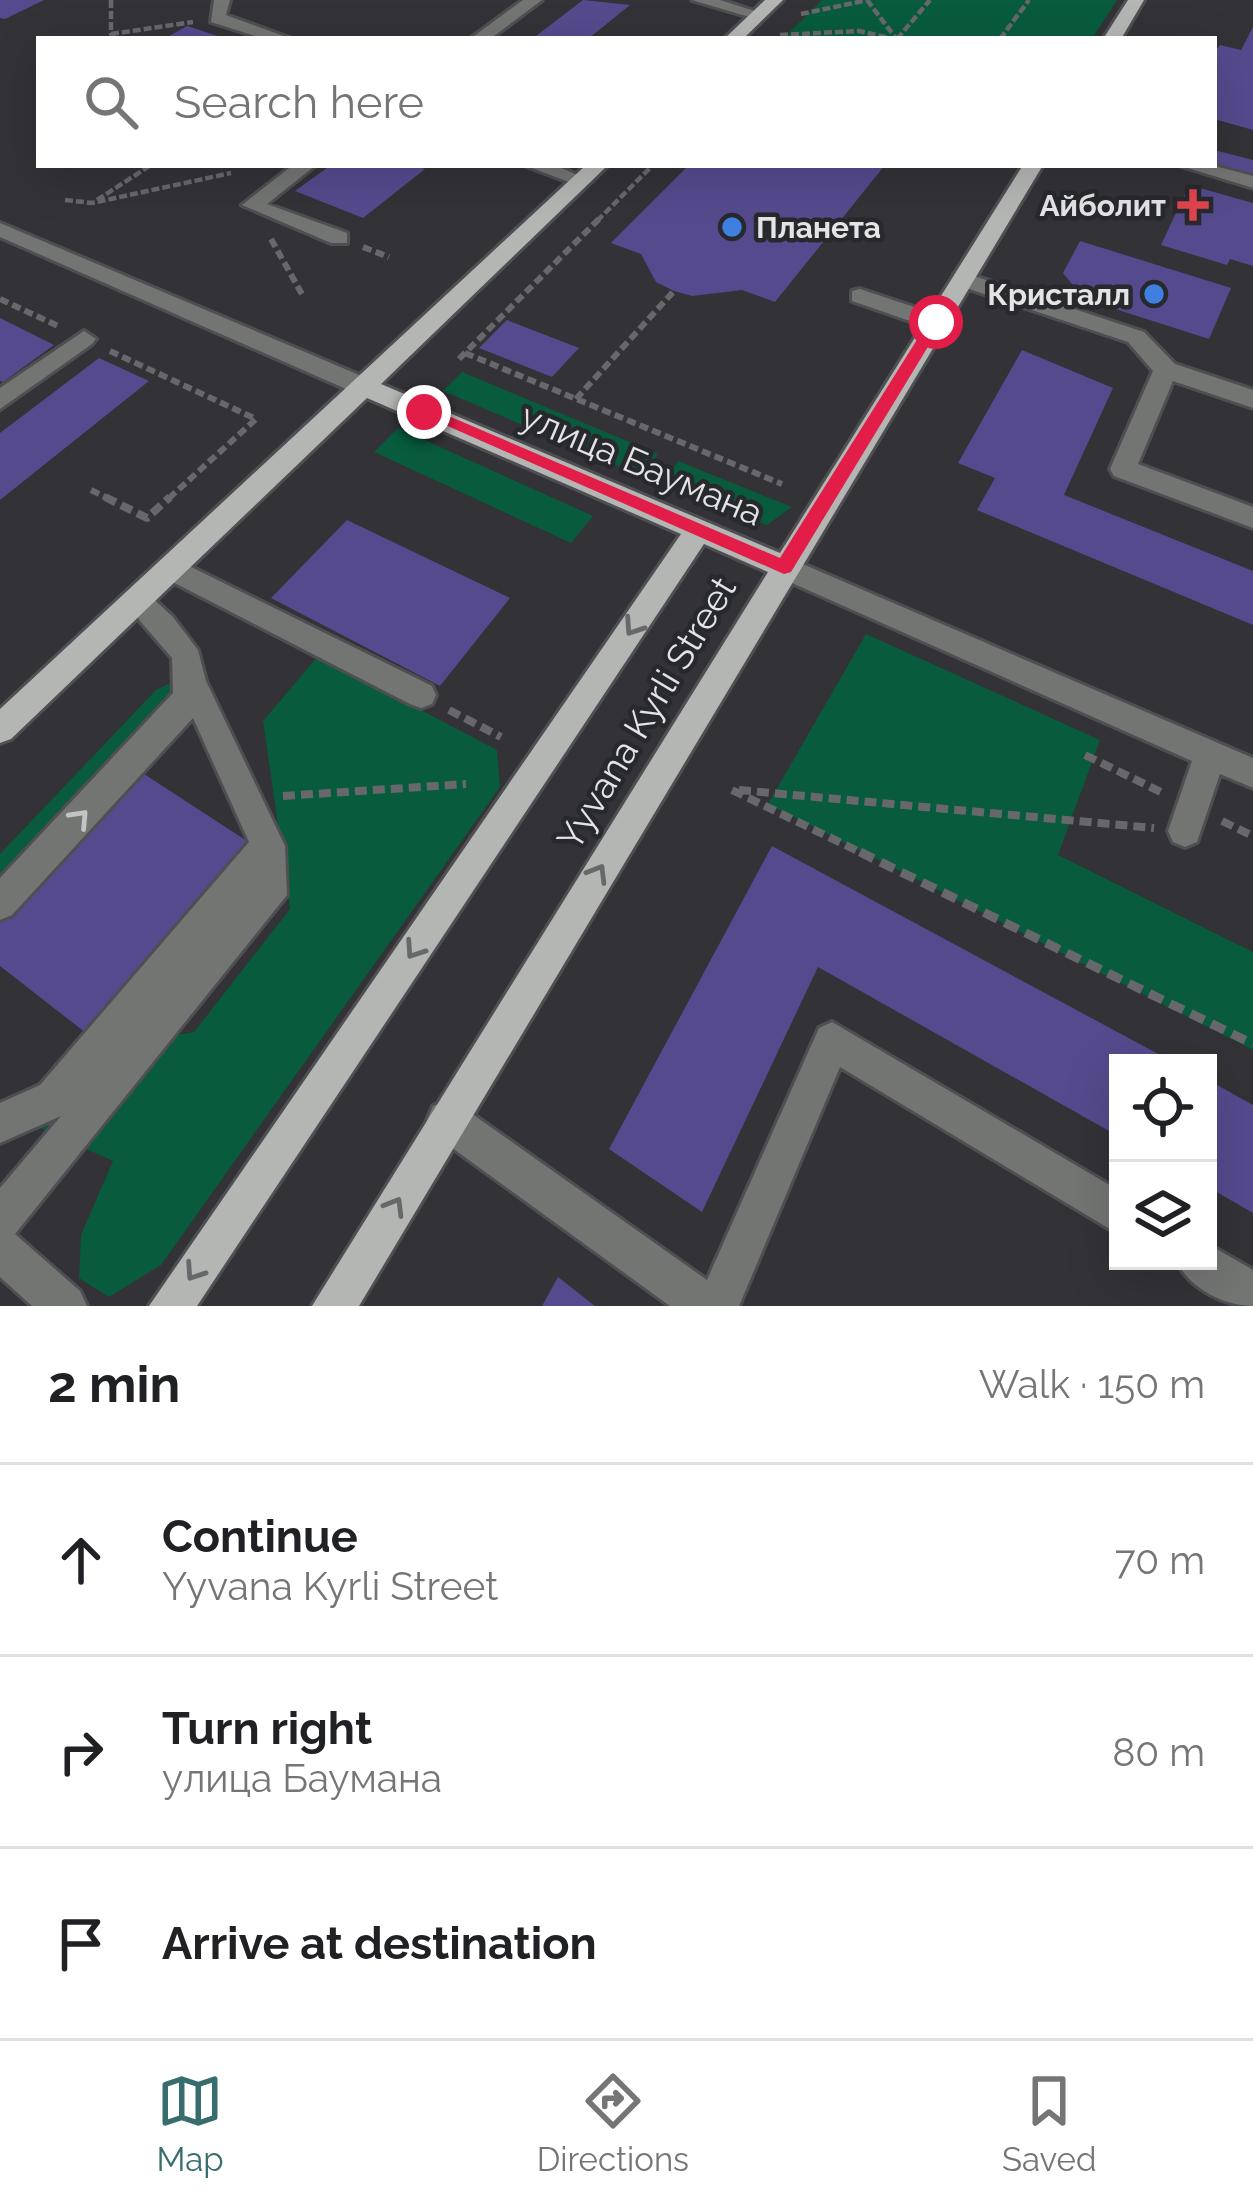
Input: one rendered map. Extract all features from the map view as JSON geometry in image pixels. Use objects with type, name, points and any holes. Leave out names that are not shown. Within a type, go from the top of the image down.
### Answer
[{"type":"main road","points":[[736,36],[775,0]]},
{"type":"main road","points":[[1114,36],[1136,0]]},
{"type":"main road","name":"Yyvana Kyrli Street","points":[[334,1306],[1031,168]]},
{"type":"main road","points":[[0,729],[590,173]]},
{"type":"main road","name":"улица Баумана","points":[[362,386],[784,567]]},
{"type":"main road","name":"Yyvana Kyrli Street","points":[[171,1306],[699,530]]},
{"type":"street","points":[[483,36],[534,0]]},
{"type":"street","points":[[700,0],[759,15]]},
{"type":"street","points":[[219,9],[277,36]]},
{"type":"street","points":[[302,168],[252,205],[339,238]]},
{"type":"street","points":[[555,168],[590,173]]},
{"type":"street","points":[[1199,168],[1253,182]]},
{"type":"street","name":"улица Баумана","points":[[0,229],[362,386]]},
{"type":"street","points":[[962,279],[1136,337],[1166,370],[1253,399]]},
{"type":"street","points":[[860,296],[936,322]]},
{"type":"street","points":[[0,400],[84,339]]},
{"type":"street","points":[[1166,370],[1123,469],[1253,518]]},
{"type":"street","name":"улица Баумана","points":[[784,567],[1253,773]]},
{"type":"street","points":[[171,568],[421,695]]},
{"type":"street","points":[[0,1220],[270,895],[268,846],[194,688],[191,657],[136,600]]},
{"type":"street","points":[[0,903],[180,712],[194,688]]},
{"type":"street","points":[[1185,831],[1210,754]]},
{"type":"street","points":[[0,1123],[54,1099],[268,846]]},
{"type":"street","points":[[718,1306],[832,1041],[1109,1208]]},
{"type":"street","points":[[447,1120],[707,1306]]},
{"type":"street","points":[[0,1249],[65,1306]]},
{"type":"street","points":[[1213,1270],[1253,1294]]},
{"type":"path","points":[[111,0],[114,36]]},
{"type":"path","points":[[801,14],[868,0],[894,36]]},
{"type":"path","points":[[899,36],[930,0]]},
{"type":"path","points":[[1002,36],[1029,0]]},
{"type":"path","points":[[118,36],[219,9]]},
{"type":"path","points":[[780,35],[859,31],[882,36]]},
{"type":"path","points":[[92,203],[146,168]]},
{"type":"path","points":[[649,168],[462,356],[782,484]]},
{"type":"path","points":[[65,200],[92,203],[231,173]]},
{"type":"path","points":[[576,400],[674,291]]},
{"type":"path","points":[[91,490],[147,518],[256,419],[203,396]]},
{"type":"path","points":[[421,695],[501,737]]},
{"type":"path","points":[[245,798],[466,784]]},
{"type":"path","points":[[1185,831],[732,790],[1253,1044]]},
{"type":"green space","points":[[822,0],[1117,0],[1094,36],[786,36]]},
{"type":"green space","points":[[462,372],[658,454],[642,476],[443,391]]},
{"type":"green space","points":[[398,428],[593,516],[571,543],[374,452]]},
{"type":"green space","points":[[678,461],[792,507],[767,525],[663,483]]},
{"type":"green space","points":[[866,634],[1100,740],[1058,855],[1253,952],[1253,1050],[768,804]]},
{"type":"green space","points":[[318,656],[497,750],[500,787],[161,1265],[109,1297],[79,1278],[81,1235],[113,1161],[40,1128],[69,1054],[194,1032],[290,909],[263,721]]},
{"type":"green space","points":[[168,684],[175,688],[173,696],[0,880],[0,854],[156,690]]},
{"type":"building","points":[[0,0],[44,0],[5,19],[0,18]]},
{"type":"building","points":[[583,0],[630,5],[592,36],[536,36]]},
{"type":"building","points":[[187,26],[218,36],[169,36]]},
{"type":"building","points":[[1253,27],[1253,130],[1217,120],[1217,48],[1220,45],[1241,50]]},
{"type":"building","points":[[1217,151],[1253,160],[1253,178],[1214,168]]},
{"type":"building","points":[[327,168],[425,169],[363,218],[295,191]]},
{"type":"building","name":"Планета","points":[[686,168],[883,168],[775,302],[742,290],[692,296],[674,291],[656,282],[641,254],[611,243]]},
{"type":"building","points":[[1189,185],[1253,203],[1253,266],[1230,259],[1227,265],[1161,245]]},
{"type":"building","name":"Кристалл","points":[[1080,241],[1231,288],[1209,339],[1084,299],[1063,273]]},
{"type":"building","points":[[0,318],[54,345],[3,382],[0,381]]},
{"type":"building","points":[[507,320],[579,348],[552,377],[479,348]]},
{"type":"building","points":[[1022,350],[1113,388],[1064,495],[1253,571],[1253,625],[977,510],[995,478],[958,463]]},
{"type":"building","points":[[99,358],[149,381],[0,500],[0,433]]},
{"type":"building","points":[[347,520],[510,598],[440,686],[271,598]]},
{"type":"building","points":[[141,772],[250,843],[86,1033],[0,966],[0,918]]},
{"type":"building","points":[[772,846],[1158,1054],[1109,1054],[1109,1131],[818,967],[702,1212],[609,1149]]},
{"type":"building","points":[[1217,1085],[1253,1105],[1253,1213],[1217,1192]]},
{"type":"building","points":[[558,1277],[595,1306],[542,1306]]},
{"type":"place","name":"Айболит","points":[[1193,205]]},
{"type":"place","name":"Планета","points":[[732,227]]},
{"type":"place","name":"Кристалл","points":[[1154,294]]},
{"type":"route","points":[[424,412],[784,567],[936,322]]}]
